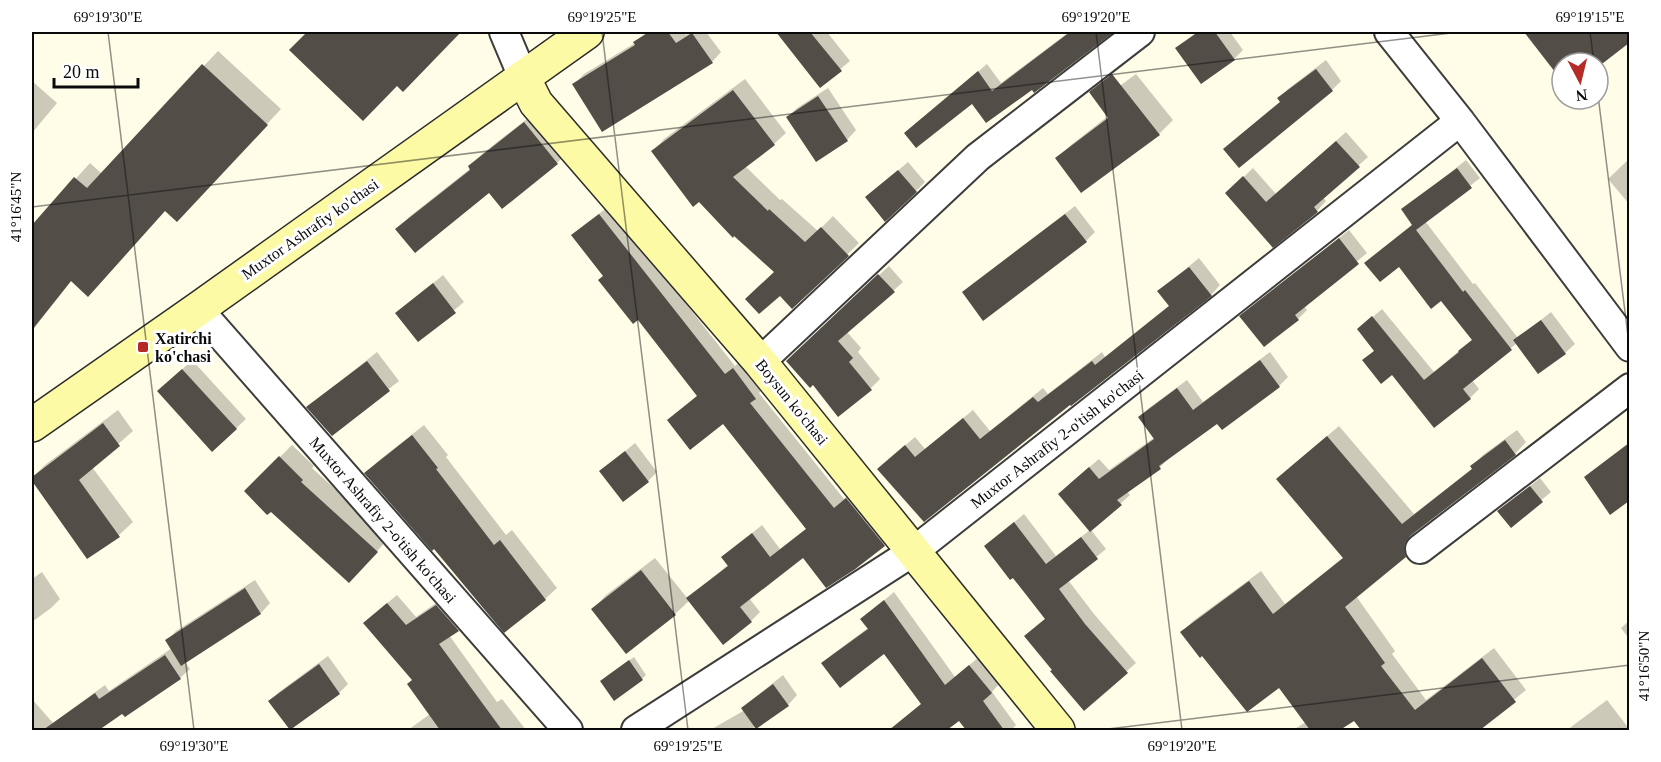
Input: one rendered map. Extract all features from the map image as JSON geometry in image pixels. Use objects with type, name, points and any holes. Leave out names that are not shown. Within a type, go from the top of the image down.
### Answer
[{"type":"street","points":[[504,32],[523,77]]},
{"type":"street","name":"Muxtor Ashrafiy ko'chasi","points":[[32,425],[587,32]]},
{"type":"street","points":[[760,362],[978,157],[1140,32]]},
{"type":"street","points":[[1389,32],[1460,121],[1629,347]]},
{"type":"street","name":"Boysun ko'chasi","points":[[523,77],[536,104],[760,362],[1058,730]]},
{"type":"street","name":"Muxtor Ashrafiy 2-o'tish ko'chasi","points":[[636,730],[914,551],[1460,121]]},
{"type":"street","name":"Muxtor Ashrafiy 2-o'tish ko'chasi","points":[[198,309],[568,730]]},
{"type":"street","points":[[1420,549],[1629,388]]},
{"type":"building","points":[[307,32],[461,32],[403,92],[397,86],[363,121],[289,50]]},
{"type":"building","points":[[649,32],[668,32],[676,43],[692,33],[713,63],[602,132],[572,84],[635,45],[633,42]]},
{"type":"building","points":[[776,32],[810,32],[842,71],[820,88]]},
{"type":"building","points":[[1070,32],[1114,32],[1034,93],[1032,90],[986,123],[972,104],[916,148],[904,133],[978,71],[992,91]]},
{"type":"building","points":[[1198,32],[1215,32],[1235,60],[1201,84],[1175,48]]},
{"type":"building","points":[[1524,32],[1629,32],[1629,43],[1610,58],[1610,51],[1550,51],[1550,66]]},
{"type":"building","points":[[202,64],[268,125],[177,222],[165,211],[88,297],[71,281],[32,330],[32,225],[74,177],[87,188]]},
{"type":"building","points":[[1316,69],[1333,91],[1239,168],[1223,149],[1280,102],[1277,98]]},
{"type":"building","points":[[1112,74],[1160,135],[1081,193],[1055,158],[1108,118],[1089,92]]},
{"type":"building","points":[[733,90],[775,145],[733,177],[805,242],[821,227],[849,256],[792,309],[780,296],[759,314],[745,299],[774,272],[734,236],[733,238],[699,202],[693,207],[651,151]]},
{"type":"building","points":[[818,96],[848,141],[816,162],[786,117]]},
{"type":"building","points":[[524,122],[558,164],[502,209],[489,193],[415,253],[395,229],[470,170],[468,166]]},
{"type":"building","points":[[1336,141],[1360,167],[1314,207],[1318,212],[1273,248],[1225,193],[1243,176],[1266,202]]},
{"type":"building","points":[[1457,168],[1472,188],[1416,230],[1463,292],[1465,290],[1512,350],[1463,389],[1471,399],[1434,428],[1392,375],[1381,384],[1362,360],[1374,351],[1357,329],[1372,316],[1424,380],[1472,340],[1441,301],[1431,309],[1399,267],[1380,282],[1364,263],[1412,225],[1401,209]]},
{"type":"building","points":[[898,170],[917,192],[885,222],[865,197]]},
{"type":"building","points":[[599,214],[725,374],[733,368],[756,399],[750,403],[834,508],[846,498],[885,546],[826,588],[803,558],[740,607],[752,622],[723,645],[686,598],[728,566],[721,557],[752,533],[770,557],[806,529],[723,424],[690,450],[667,420],[697,396],[638,320],[633,324],[598,280],[603,276],[571,235]]},
{"type":"building","points":[[1065,214],[1087,242],[983,321],[962,292]]},
{"type":"building","points":[[1339,238],[1359,264],[1295,315],[1299,320],[1264,347],[1239,316]]},
{"type":"building","points":[[1189,267],[1212,296],[1070,405],[924,522],[877,469],[905,445],[915,457],[963,418],[980,439],[1033,397],[1038,402],[1092,361],[1095,365],[1169,306],[1157,291]]},
{"type":"building","points":[[878,274],[895,292],[838,341],[853,358],[849,362],[872,390],[838,417],[813,385],[810,388],[786,361]]},
{"type":"building","points":[[433,283],[456,313],[418,342],[395,313]]},
{"type":"building","points":[[1541,320],[1566,354],[1538,374],[1513,340]]},
{"type":"building","points":[[1260,360],[1280,387],[1222,430],[1217,424],[1159,466],[1161,469],[1117,500],[1122,505],[1090,532],[1058,494],[1089,467],[1099,479],[1154,439],[1138,417],[1177,388],[1193,410]]},
{"type":"building","points":[[367,361],[390,391],[332,436],[306,407]]},
{"type":"building","points":[[182,369],[237,429],[212,452],[157,391]]},
{"type":"building","points":[[103,423],[120,446],[79,480],[120,537],[87,559],[32,481],[32,477]]},
{"type":"building","points":[[412,435],[494,545],[500,540],[546,600],[504,633],[434,549],[432,551],[364,473]]},
{"type":"building","points":[[1327,436],[1402,524],[1472,469],[1470,466],[1505,440],[1516,455],[1410,536],[1405,543],[1406,557],[1345,607],[1385,663],[1381,666],[1415,710],[1482,658],[1516,702],[1480,730],[1361,730],[1354,721],[1340,730],[1310,730],[1279,688],[1247,712],[1180,632],[1249,581],[1273,614],[1343,558],[1276,479]]},
{"type":"building","points":[[1629,443],[1629,501],[1610,515],[1584,477]]},
{"type":"building","points":[[625,451],[649,482],[623,502],[599,471]]},
{"type":"building","points":[[279,456],[303,480],[301,482],[378,552],[349,583],[271,512],[267,515],[244,491]]},
{"type":"building","points":[[1530,486],[1543,502],[1511,528],[1497,511]]},
{"type":"building","points":[[1014,522],[1046,564],[1081,537],[1098,559],[1059,589],[1085,624],[1128,673],[1084,711],[1024,636],[1045,619],[1013,578],[1010,580],[984,546]]},
{"type":"building","points":[[641,570],[676,615],[626,654],[591,609]]},
{"type":"building","points":[[245,588],[261,614],[181,666],[165,640]]},
{"type":"building","points":[[884,600],[945,685],[969,665],[992,693],[983,701],[1004,730],[966,730],[959,721],[947,730],[889,730],[921,704],[884,654],[840,688],[821,663],[868,629],[860,619]]},
{"type":"building","points":[[387,603],[406,625],[436,605],[459,631],[439,644],[502,730],[440,730],[407,684],[412,680],[363,623]]},
{"type":"building","points":[[165,655],[181,679],[125,717],[122,714],[99,730],[43,730],[95,693],[99,699]]},
{"type":"building","points":[[629,660],[643,680],[614,701],[600,681]]},
{"type":"building","points":[[319,664],[340,694],[290,730],[268,701]]},
{"type":"building","points":[[773,684],[789,706],[756,729],[741,708]]},
{"type":"place","name":"Xatirchi ko'chasi","points":[[143,347]]}]
